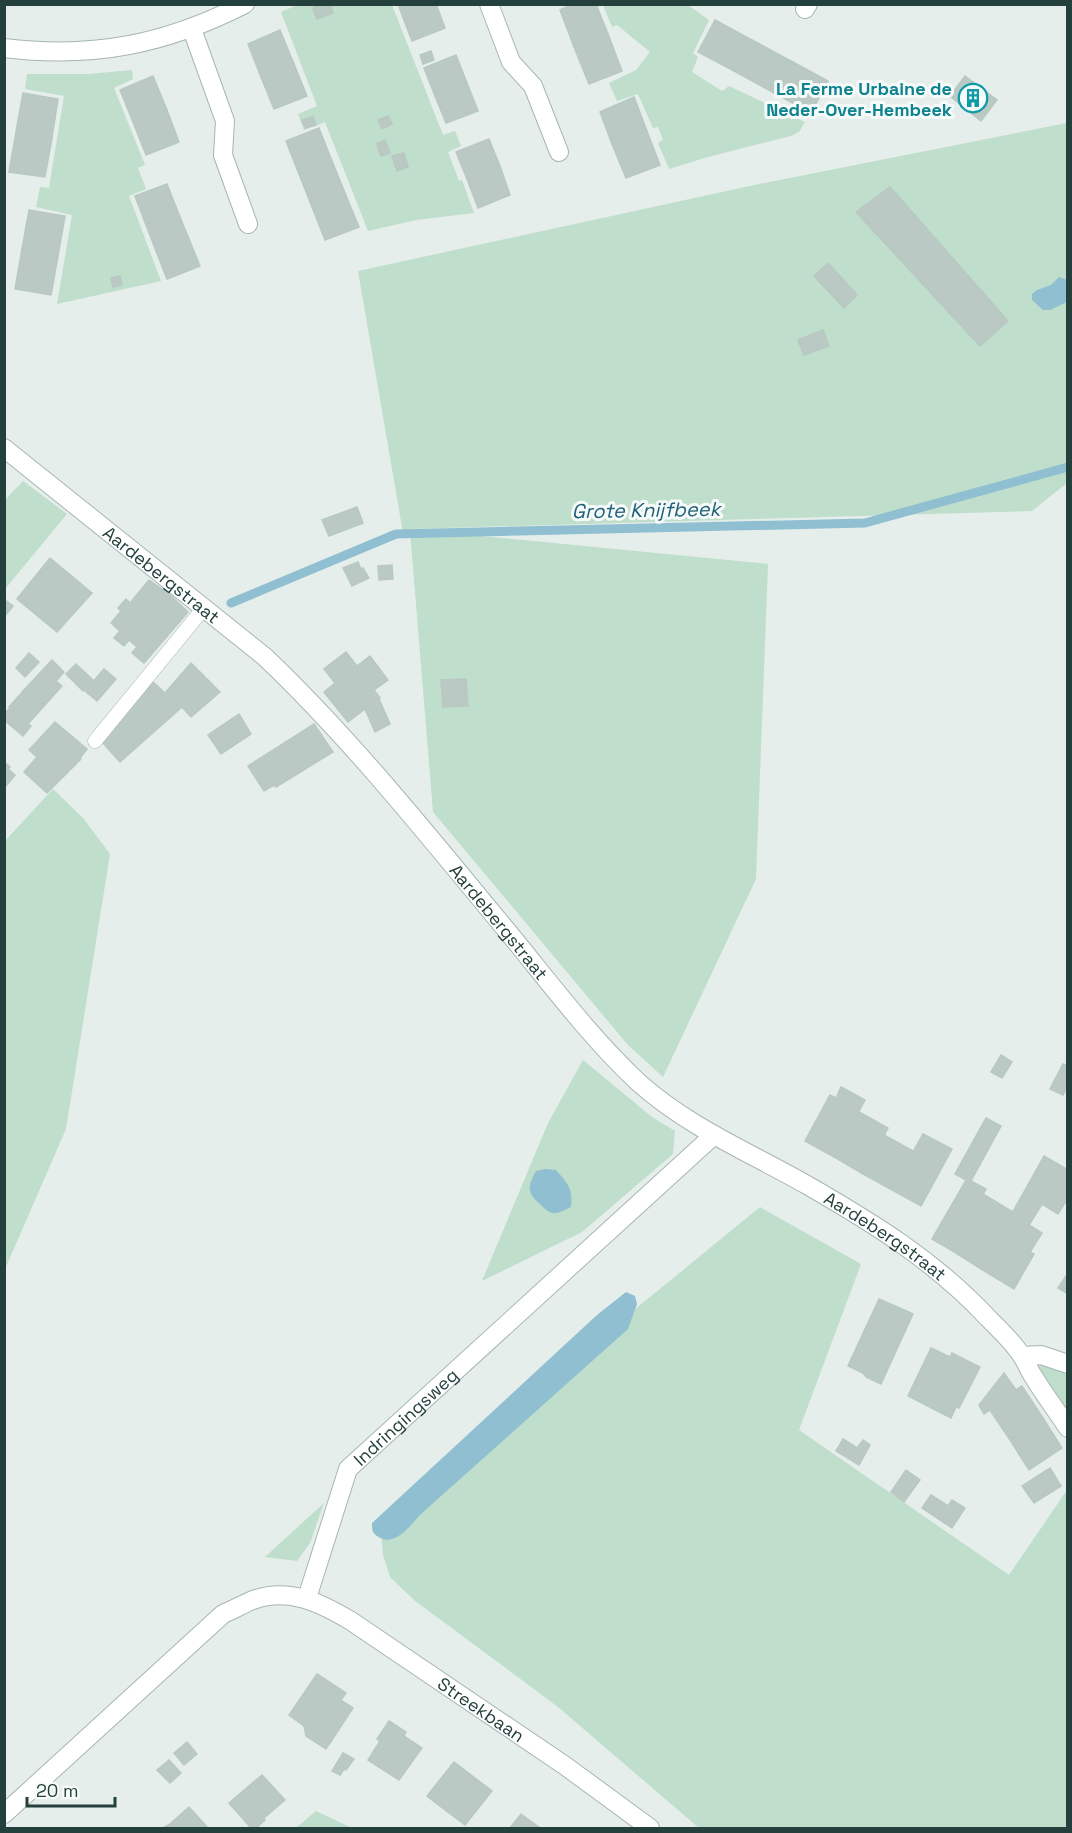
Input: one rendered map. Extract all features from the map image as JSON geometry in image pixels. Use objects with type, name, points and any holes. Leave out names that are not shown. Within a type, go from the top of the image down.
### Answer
[{"type":"street","points":[[4,48],[52,52],[114,49],[192,29],[245,4]]},
{"type":"street","points":[[489,4],[512,62],[533,86],[559,152]]},
{"type":"street","points":[[192,29],[225,121],[223,155],[248,224]]},
{"type":"street","name":"Aardebergstraat","points":[[4,448],[265,657],[340,733],[399,800],[571,1009],[611,1054],[658,1100],[714,1135],[805,1184],[886,1232],[913,1251],[962,1292],[1022,1356],[1068,1428]]},
{"type":"street","name":"Indringingsweg","points":[[307,1598],[348,1469],[714,1135]]},
{"type":"street","points":[[1022,1356],[1041,1355],[1068,1364]]},
{"type":"street","points":[[4,1814],[224,1614],[253,1600],[269,1596],[307,1598]]},
{"type":"street","name":"Streekbaan","points":[[307,1598],[351,1621],[564,1765],[650,1828]]},
{"type":"lane","points":[[95,741],[204,608]]},
{"type":"green space","points":[[297,5],[392,5],[443,135],[455,131],[461,146],[448,152],[459,181],[462,180],[474,213],[416,220],[368,231],[325,122],[304,130],[298,114],[317,106],[281,12]]},
{"type":"green space","points":[[603,5],[688,5],[709,20],[693,53],[698,57],[692,72],[722,91],[729,86],[805,122],[799,132],[669,169],[658,143],[663,140],[658,127],[653,128],[638,94],[617,101],[609,83],[636,70],[650,52],[617,25],[612,27]]},
{"type":"green space","points":[[132,70],[133,79],[114,88],[145,165],[138,168],[146,189],[129,196],[161,281],[57,304],[72,215],[36,207],[40,187],[49,188],[64,96],[25,89],[27,74],[88,74]]},
{"type":"green space","points":[[1067,123],[1067,483],[1032,511],[410,529],[768,564],[756,879],[663,1077],[628,1045],[433,812],[410,531],[403,533],[358,271],[759,184]]},
{"type":"green space","points":[[23,481],[67,514],[5,589],[5,500]]},
{"type":"green space","points":[[53,789],[83,818],[110,854],[66,1129],[5,1269],[5,841]]},
{"type":"green space","points":[[583,1060],[652,1117],[675,1131],[673,1154],[582,1232],[482,1281],[548,1123]]},
{"type":"green space","points":[[760,1207],[861,1264],[799,1430],[1009,1575],[1067,1490],[1067,1828],[699,1828],[558,1707],[414,1600],[390,1577],[383,1555],[381,1530],[392,1508]]},
{"type":"green space","points":[[1043,1364],[1067,1373],[1067,1416],[1037,1370]]},
{"type":"green space","points":[[324,1503],[310,1543],[297,1561],[265,1557]]},
{"type":"green space","points":[[316,1811],[352,1828],[296,1828]]},
{"type":"water","points":[[1059,277],[1067,280],[1067,302],[1050,310],[1043,310],[1032,300],[1032,294],[1051,285]]},
{"type":"water","points":[[556,1170],[567,1183],[571,1195],[571,1207],[552,1213],[532,1196],[530,1185],[533,1176],[536,1171]]},
{"type":"water","points":[[626,1292],[635,1296],[637,1304],[628,1329],[422,1513],[402,1534],[390,1539],[375,1535],[372,1523],[597,1315]]},
{"type":"building","points":[[321,4],[330,4],[333,13],[317,19],[313,8]]},
{"type":"building","points":[[407,4],[436,4],[445,28],[412,41],[399,7]]},
{"type":"building","points":[[573,4],[596,4],[608,34],[574,47],[560,10]]},
{"type":"building","points":[[715,20],[752,40],[734,71],[698,52]]},
{"type":"building","points":[[280,30],[294,64],[261,77],[248,44]]},
{"type":"building","points":[[608,34],[622,71],[589,84],[574,47]]},
{"type":"building","points":[[752,40],[791,61],[774,93],[734,71]]},
{"type":"building","points":[[431,51],[434,60],[423,64],[420,55]]},
{"type":"building","points":[[456,55],[467,83],[435,96],[424,68]]},
{"type":"building","points":[[791,61],[828,81],[811,113],[774,93]]},
{"type":"building","points":[[294,64],[307,96],[274,109],[261,77]]},
{"type":"building","points":[[153,76],[167,110],[133,122],[120,90]]},
{"type":"building","name":"La Ferme Urbaine de Neder-Over-Hembeek","points":[[965,76],[997,100],[981,121],[950,96]]},
{"type":"building","points":[[467,83],[478,111],[446,123],[435,96]]},
{"type":"building","points":[[23,93],[58,99],[52,138],[16,132]]},
{"type":"building","points":[[634,97],[647,131],[612,144],[600,112]]},
{"type":"building","points":[[167,110],[179,142],[146,155],[133,122]]},
{"type":"building","points":[[388,116],[392,124],[382,129],[378,120]]},
{"type":"building","points":[[313,117],[316,125],[305,128],[302,120]]},
{"type":"building","points":[[319,128],[332,161],[299,174],[286,141]]},
{"type":"building","points":[[647,131],[660,165],[626,178],[612,144]]},
{"type":"building","points":[[16,132],[52,138],[45,177],[9,172]]},
{"type":"building","points":[[489,139],[500,166],[467,179],[456,152]]},
{"type":"building","points":[[385,140],[390,153],[381,156],[377,144]]},
{"type":"building","points":[[404,153],[408,167],[397,171],[392,156]]},
{"type":"building","points":[[332,161],[345,193],[312,207],[299,174]]},
{"type":"building","points":[[500,166],[510,195],[478,208],[467,179]]},
{"type":"building","points":[[167,184],[178,212],[146,225],[135,196]]},
{"type":"building","points":[[890,187],[1008,321],[980,346],[856,212]]},
{"type":"building","points":[[345,193],[359,227],[325,240],[312,207]]},
{"type":"building","points":[[29,210],[65,216],[58,256],[22,249]]},
{"type":"building","points":[[178,212],[189,239],[156,251],[146,225]]},
{"type":"building","points":[[189,239],[200,266],[167,279],[156,251]]},
{"type":"building","points":[[22,249],[58,256],[51,295],[15,289]]},
{"type":"building","points":[[828,263],[857,295],[844,308],[814,276]]},
{"type":"building","points":[[120,276],[122,285],[113,287],[111,278]]},
{"type":"building","points":[[823,330],[829,346],[804,355],[798,340]]},
{"type":"building","points":[[357,507],[363,523],[329,536],[322,520]]},
{"type":"building","points":[[50,558],[92,593],[57,632],[17,599]]},
{"type":"building","points":[[358,562],[369,578],[352,586],[343,568]]},
{"type":"building","points":[[392,565],[393,579],[379,580],[378,566]]},
{"type":"building","points":[[149,580],[169,594],[124,646],[114,638],[120,631],[111,623],[121,611],[118,608],[126,599],[130,603]]},
{"type":"building","points":[[169,594],[188,612],[144,663],[132,653],[137,647],[129,640]]},
{"type":"building","points":[[4,599],[13,606],[4,617]]},
{"type":"building","points":[[346,652],[357,666],[370,656],[388,680],[374,690],[380,698],[390,724],[375,732],[365,709],[348,722],[324,692],[335,683],[324,669]]},
{"type":"building","points":[[29,653],[39,662],[25,677],[16,668]]},
{"type":"building","points":[[52,660],[64,672],[56,681],[62,686],[44,706],[24,690]]},
{"type":"building","points":[[191,663],[220,692],[191,717],[182,707],[120,762],[102,742],[109,731],[153,682],[165,693]]},
{"type":"building","points":[[76,664],[93,680],[83,691],[66,674]]},
{"type":"building","points":[[104,669],[116,679],[97,701],[85,691]]},
{"type":"building","points":[[466,679],[468,706],[443,707],[441,680]]},
{"type":"building","points":[[24,690],[44,706],[28,724],[9,707]]},
{"type":"building","points":[[10,708],[31,726],[23,736],[4,720],[4,714]]},
{"type":"building","points":[[239,714],[251,734],[221,754],[208,735]]},
{"type":"building","points":[[55,722],[87,749],[81,759],[47,793],[24,772],[37,757],[29,750]]},
{"type":"building","points":[[314,724],[333,752],[276,787],[274,785],[264,791],[248,766]]},
{"type":"building","points":[[7,764],[10,767],[8,769],[15,775],[6,786],[4,785],[4,766]]},
{"type":"building","points":[[1001,1055],[1012,1062],[1002,1078],[991,1072]]},
{"type":"building","points":[[1063,1064],[1068,1066],[1068,1086],[1063,1095],[1050,1089]]},
{"type":"building","points":[[841,1087],[865,1100],[834,1157],[805,1141],[830,1095],[836,1098]]},
{"type":"building","points":[[859,1112],[888,1128],[863,1174],[834,1157]]},
{"type":"building","points":[[986,1118],[1001,1126],[971,1181],[986,1189],[951,1250],[932,1239],[966,1180],[955,1174]]},
{"type":"building","points":[[923,1134],[952,1149],[921,1206],[892,1190]]},
{"type":"building","points":[[884,1135],[913,1151],[892,1190],[863,1174]]},
{"type":"building","points":[[1044,1156],[1068,1170],[1068,1198],[1058,1214],[1042,1204],[1029,1225],[1042,1233],[1030,1252],[1034,1254],[1014,1289],[981,1269]]},
{"type":"building","points":[[983,1194],[1013,1212],[981,1269],[951,1250]]},
{"type":"building","points":[[1068,1273],[1068,1294],[1058,1288]]},
{"type":"building","points":[[879,1299],[913,1314],[881,1384],[848,1366]]},
{"type":"building","points":[[931,1348],[950,1357],[952,1353],[980,1367],[959,1408],[956,1407],[951,1418],[908,1396]]},
{"type":"building","points":[[1004,1373],[1016,1390],[1022,1386],[1043,1418],[1010,1440],[990,1410],[984,1414],[979,1405]]},
{"type":"building","points":[[1043,1418],[1062,1448],[1029,1470],[1010,1440]]},
{"type":"building","points":[[843,1439],[857,1448],[863,1440],[870,1445],[859,1465],[836,1451]]},
{"type":"building","points":[[1050,1468],[1061,1486],[1034,1503],[1022,1486]]},
{"type":"building","points":[[906,1470],[920,1480],[904,1502],[891,1492]]},
{"type":"building","points":[[931,1495],[948,1506],[952,1500],[965,1508],[952,1528],[922,1508]]},
{"type":"building","points":[[317,1674],[346,1693],[341,1700],[353,1708],[326,1749],[306,1736],[304,1726],[289,1715]]},
{"type":"building","points":[[389,1721],[406,1732],[404,1736],[422,1748],[399,1780],[368,1760],[380,1741],[377,1739]]},
{"type":"building","points":[[187,1742],[197,1754],[184,1765],[174,1753]]},
{"type":"building","points":[[343,1753],[354,1759],[340,1775],[332,1771]]},
{"type":"building","points":[[169,1760],[181,1773],[170,1783],[157,1770]]},
{"type":"building","points":[[454,1762],[492,1791],[465,1825],[427,1796]]},
{"type":"building","points":[[262,1775],[285,1800],[256,1828],[251,1828],[229,1803]]},
{"type":"building","points":[[189,1807],[208,1828],[163,1828],[170,1824]]},
{"type":"building","points":[[521,1814],[540,1828],[510,1828]]},
{"type":"waterway","name":"Grote Knijfbeek","points":[[231,603],[396,534],[865,523],[1068,467]]},
{"type":"place","name":"La Ferme Urbaine de Neder-Over-Hembeek","points":[[973,98]]}]
